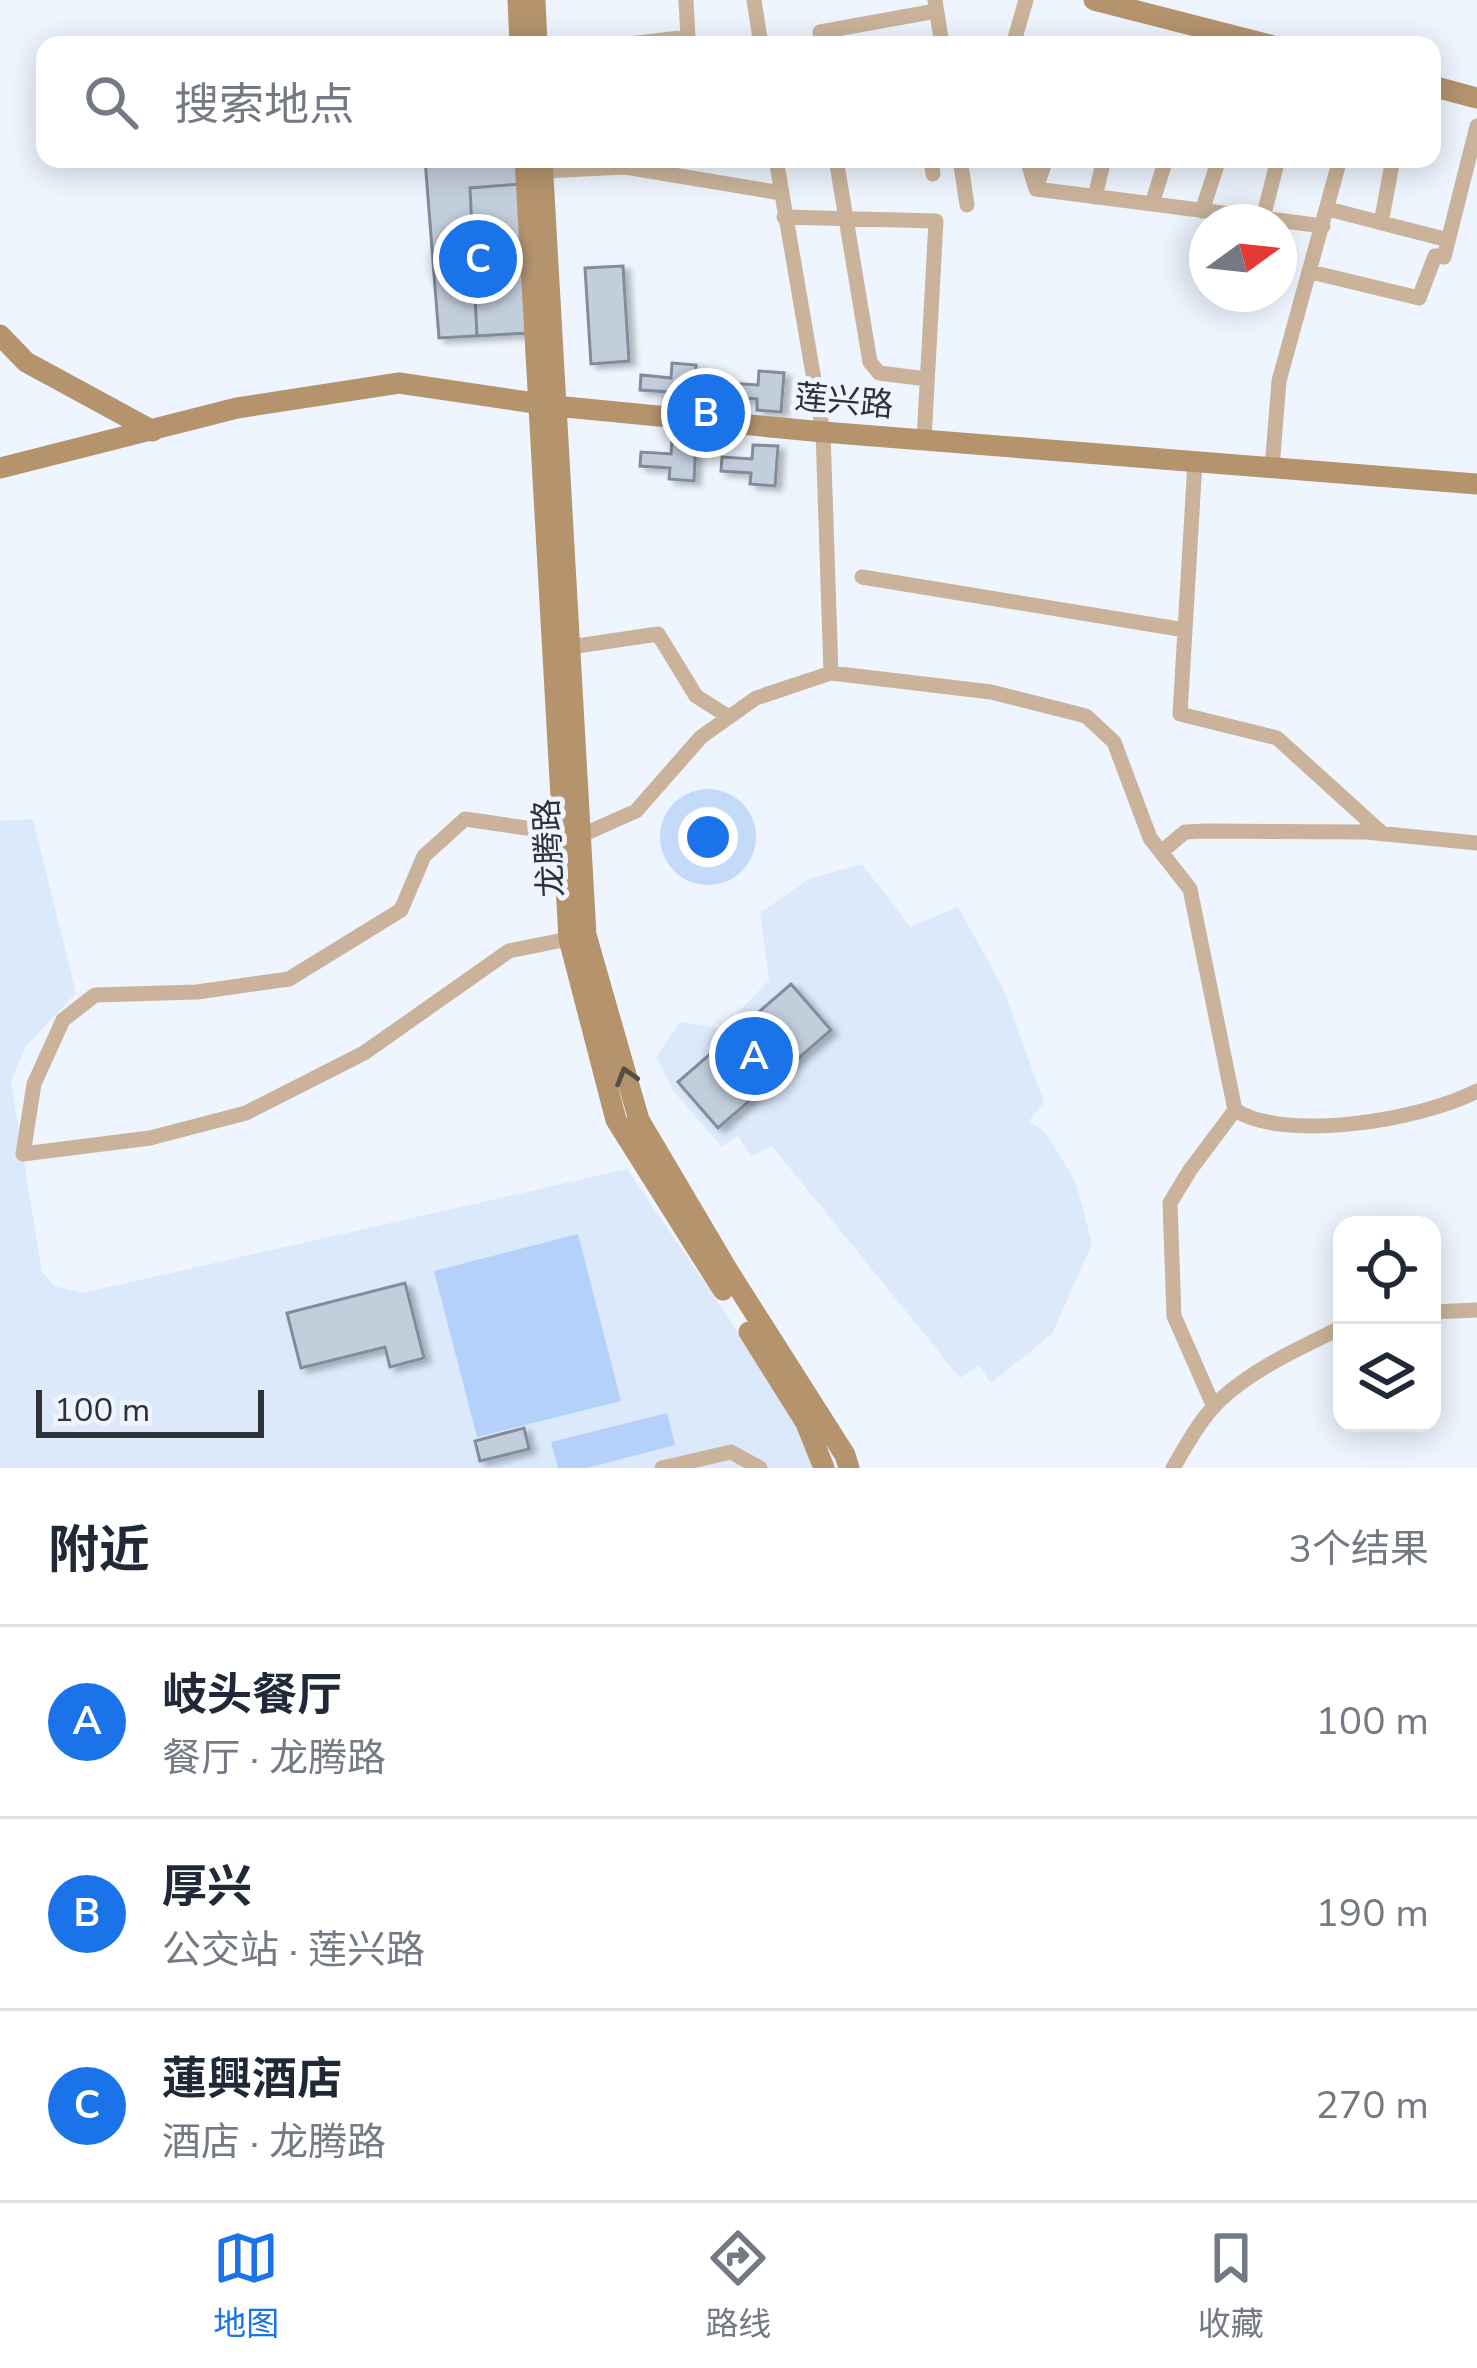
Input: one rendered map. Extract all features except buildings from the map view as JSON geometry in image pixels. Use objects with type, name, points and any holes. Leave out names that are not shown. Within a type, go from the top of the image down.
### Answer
[{"type":"street","points":[[518,0],[520,36]]},
{"type":"street","points":[[535,0],[537,36]]},
{"type":"street","points":[[686,0],[688,36]]},
{"type":"street","points":[[754,0],[759,36]]},
{"type":"street","points":[[1016,36],[1026,0]]},
{"type":"street","points":[[1094,0],[1200,36]]},
{"type":"street","points":[[821,36],[820,32],[936,5],[941,36]]},
{"type":"street","points":[[1441,88],[1477,98]]},
{"type":"street","points":[[1312,272],[1419,298],[1435,256],[1444,256],[1477,126]]},
{"type":"street","name":"龙腾路","points":[[537,168],[578,937],[616,1120],[806,1424],[824,1468]]},
{"type":"street","points":[[651,168],[781,193]]},
{"type":"street","points":[[777,168],[823,432],[832,674]]},
{"type":"street","points":[[837,168],[870,362],[879,373],[927,380]]},
{"type":"street","points":[[961,168],[967,205]]},
{"type":"street","points":[[1030,168],[1036,189]]},
{"type":"street","points":[[1036,189],[1043,168]]},
{"type":"street","points":[[1095,197],[1102,168]]},
{"type":"street","points":[[1152,204],[1163,168]]},
{"type":"street","points":[[1204,204],[1216,168]]},
{"type":"street","points":[[1266,204],[1275,168]]},
{"type":"street","points":[[1272,468],[1280,381],[1338,168]]},
{"type":"street","points":[[1381,223],[1391,168]]},
{"type":"street","points":[[1036,189],[1189,209]]},
{"type":"street","points":[[784,217],[936,221],[924,440]]},
{"type":"street","points":[[1297,218],[1381,223],[1448,240]]},
{"type":"street","points":[[0,335],[26,362],[153,431]]},
{"type":"street","name":"莲兴路","points":[[0,469],[237,408],[399,383],[547,405],[823,432],[1477,484]]},
{"type":"street","name":"龙腾路","points":[[547,405],[570,647],[572,835]]},
{"type":"street","points":[[1196,462],[1180,713],[1277,738],[1383,834]]},
{"type":"street","points":[[862,578],[1185,631]]},
{"type":"street","points":[[570,647],[658,634],[696,696],[728,717]]},
{"type":"street","points":[[578,937],[509,951],[364,1053],[246,1114],[149,1138],[22,1154],[34,1084],[63,1020],[95,995],[197,992],[289,979],[401,910],[424,856],[465,820],[572,835],[636,811],[701,737],[756,698],[832,674],[992,692],[1086,716],[1114,742],[1150,838],[1190,889],[1234,1110],[1170,1203],[1174,1316],[1214,1407]]},
{"type":"street","points":[[1161,852],[1185,832],[1383,834],[1477,843]]},
{"type":"street","name":"龙腾路","points":[[578,937],[639,1120],[849,1468]]},
{"type":"street","points":[[1234,1110],[1252,1121],[1330,1125],[1395,1119],[1455,1103],[1477,1091]]},
{"type":"street","points":[[1441,1312],[1477,1310]]},
{"type":"street","points":[[1173,1468],[1214,1407],[1261,1369],[1333,1332]]},
{"type":"street","points":[[662,1468],[731,1452],[760,1468]]},
{"type":"shaded area","points":[[33,819],[76,993],[26,1046],[11,1082],[42,1272],[54,1286],[83,1293],[627,1169],[745,1342],[787,1391],[819,1468],[0,1468],[0,821]]},
{"type":"shaded area","points":[[862,864],[910,927],[958,907],[1003,988],[1044,1102],[1029,1121],[1046,1133],[1076,1183],[1092,1244],[1052,1334],[991,1383],[979,1365],[960,1378],[772,1146],[751,1156],[738,1136],[722,1147],[674,1092],[656,1057],[680,1022],[723,1029],[769,980],[760,913],[809,879]]},
{"type":"shaded area","points":[[578,1234],[621,1401],[477,1437],[434,1271]]},
{"type":"shaded area","points":[[667,1413],[675,1445],[587,1468],[558,1468],[551,1442]]},
{"type":"place","name":"蓮興酒店","points":[[478,259]]},
{"type":"place","name":"厚兴","points":[[706,413]]},
{"type":"place","name":"岐头餐厅","points":[[754,1056]]}]
